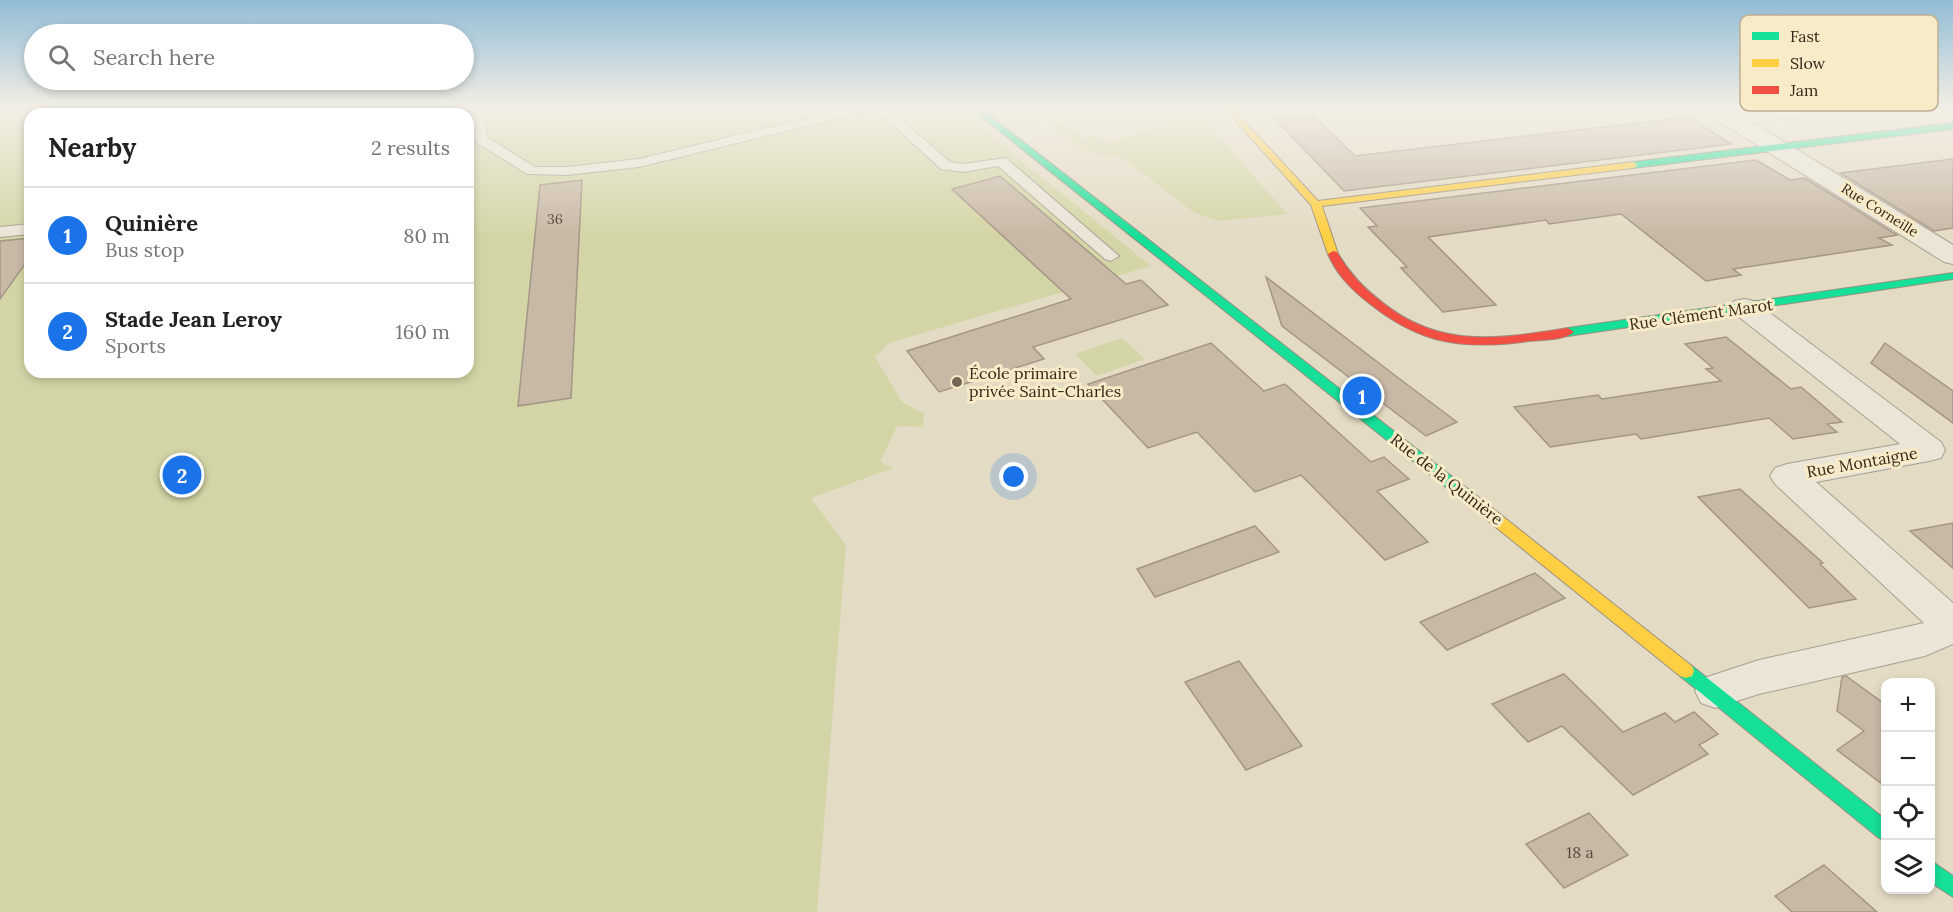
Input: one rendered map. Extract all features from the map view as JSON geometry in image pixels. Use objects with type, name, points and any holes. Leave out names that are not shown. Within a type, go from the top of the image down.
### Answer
[{"type":"street","name":"Rue de la Quinière","points":[[1030,152],[1715,692],[1881,828]]},
{"type":"street","points":[[1268,152],[1316,204],[1741,152]]},
{"type":"street","name":"Rue Corneille","points":[[1785,152],[1953,256]]},
{"type":"street","name":"Rue Clément Marot","points":[[1316,204],[1330,250],[1353,283],[1377,305],[1409,327],[1449,341],[1502,342],[1953,276]]},
{"type":"street","name":"Rue Montaigne","points":[[1744,307],[1929,450],[1787,476],[1953,626]]},
{"type":"street","points":[[1715,692],[1759,677],[1925,640],[1953,626]]},
{"type":"street","points":[[1935,873],[1953,888]]},
{"type":"lane","points":[[498,152],[532,171],[567,171],[639,163],[686,152]]},
{"type":"lane","points":[[930,152],[946,166],[963,168],[1001,161],[1111,256]]},
{"type":"lane","points":[[0,232],[24,230]]},
{"type":"green space","points":[[0,152],[24,152],[24,378],[474,378],[474,152],[1010,152],[1151,266],[889,343],[875,357],[902,402],[924,414],[923,427],[897,426],[880,462],[893,468],[811,498],[846,545],[817,912],[0,912]]},
{"type":"green space","points":[[1093,152],[1232,152],[1287,214],[1219,221],[1195,213],[1120,156]]},
{"type":"green space","points":[[1122,338],[1145,359],[1097,376],[1075,354]]},
{"type":"building","points":[[1306,152],[1350,152],[1355,156],[1393,152],[1669,152],[1344,191]]},
{"type":"building","points":[[1953,159],[1953,228],[1934,231],[1840,173]]},
{"type":"building","points":[[1756,160],[1790,180],[1805,178],[1897,235],[1879,238],[1892,245],[1733,269],[1741,275],[1706,281],[1621,214],[1549,224],[1546,220],[1428,237],[1496,305],[1443,312],[1401,268],[1407,267],[1368,227],[1377,226],[1360,208]]},
{"type":"building","points":[[1000,176],[1126,284],[1141,280],[1168,305],[1033,347],[1044,359],[939,392],[907,351],[1071,299],[952,189]]},
{"type":"building","points":[[582,180],[571,398],[518,406],[540,185]]},
{"type":"building","points":[[24,239],[24,265],[0,299],[0,241]]},
{"type":"building","points":[[1266,277],[1457,422],[1426,436],[1282,326]]},
{"type":"building","points":[[1726,337],[1791,389],[1801,387],[1842,422],[1827,424],[1837,432],[1793,439],[1769,418],[1641,439],[1636,434],[1550,447],[1514,407],[1598,395],[1602,399],[1721,381],[1706,369],[1713,368],[1685,344]]},
{"type":"building","points":[[1211,343],[1264,391],[1285,384],[1371,462],[1384,457],[1409,479],[1377,491],[1428,542],[1385,560],[1301,475],[1255,492],[1197,432],[1148,448],[1088,384]]},
{"type":"building","points":[[1885,343],[1953,391],[1953,423],[1871,363]]},
{"type":"building","points":[[1740,489],[1823,563],[1820,564],[1856,599],[1809,608],[1698,497]]},
{"type":"building","points":[[1953,523],[1953,568],[1910,531]]},
{"type":"building","points":[[1255,526],[1279,552],[1155,597],[1137,569]]},
{"type":"building","points":[[1535,573],[1565,598],[1447,650],[1420,622]]},
{"type":"building","points":[[1239,661],[1302,746],[1246,770],[1185,682]]},
{"type":"building","points":[[1564,674],[1623,732],[1665,713],[1675,722],[1694,712],[1718,734],[1699,745],[1708,754],[1633,795],[1562,726],[1528,742],[1492,704]]},
{"type":"building","points":[[1846,676],[1881,701],[1881,783],[1837,750],[1864,731],[1837,711],[1842,677]]},
{"type":"building","points":[[1589,813],[1628,855],[1564,888],[1526,844]]},
{"type":"building","points":[[1824,865],[1877,912],[1792,912],[1775,896]]},
{"type":"traffic: fast","points":[[1030,152],[1482,508]]},
{"type":"traffic: fast","points":[[1633,165],[1743,152]]},
{"type":"traffic: fast","points":[[1568,332],[1953,276]]},
{"type":"traffic: fast","points":[[1686,671],[1881,828]]},
{"type":"traffic: fast","points":[[1935,873],[1953,888]]},
{"type":"traffic: slow","points":[[1268,152],[1316,204],[1333,254]]},
{"type":"traffic: slow","points":[[1316,204],[1633,165]]},
{"type":"traffic: slow","points":[[1482,508],[1686,671]]},
{"type":"traffic: jam","points":[[1333,254],[1343,272],[1353,283],[1392,316],[1415,329],[1439,337],[1462,341],[1487,341],[1568,332]]},
{"type":"place","name":"École primaire privée Saint-Charles","points":[[957,382]]},
{"type":"place","name":"Quinière","points":[[1362,396]]},
{"type":"place","name":"Stade Jean Leroy","points":[[182,475]]}]
